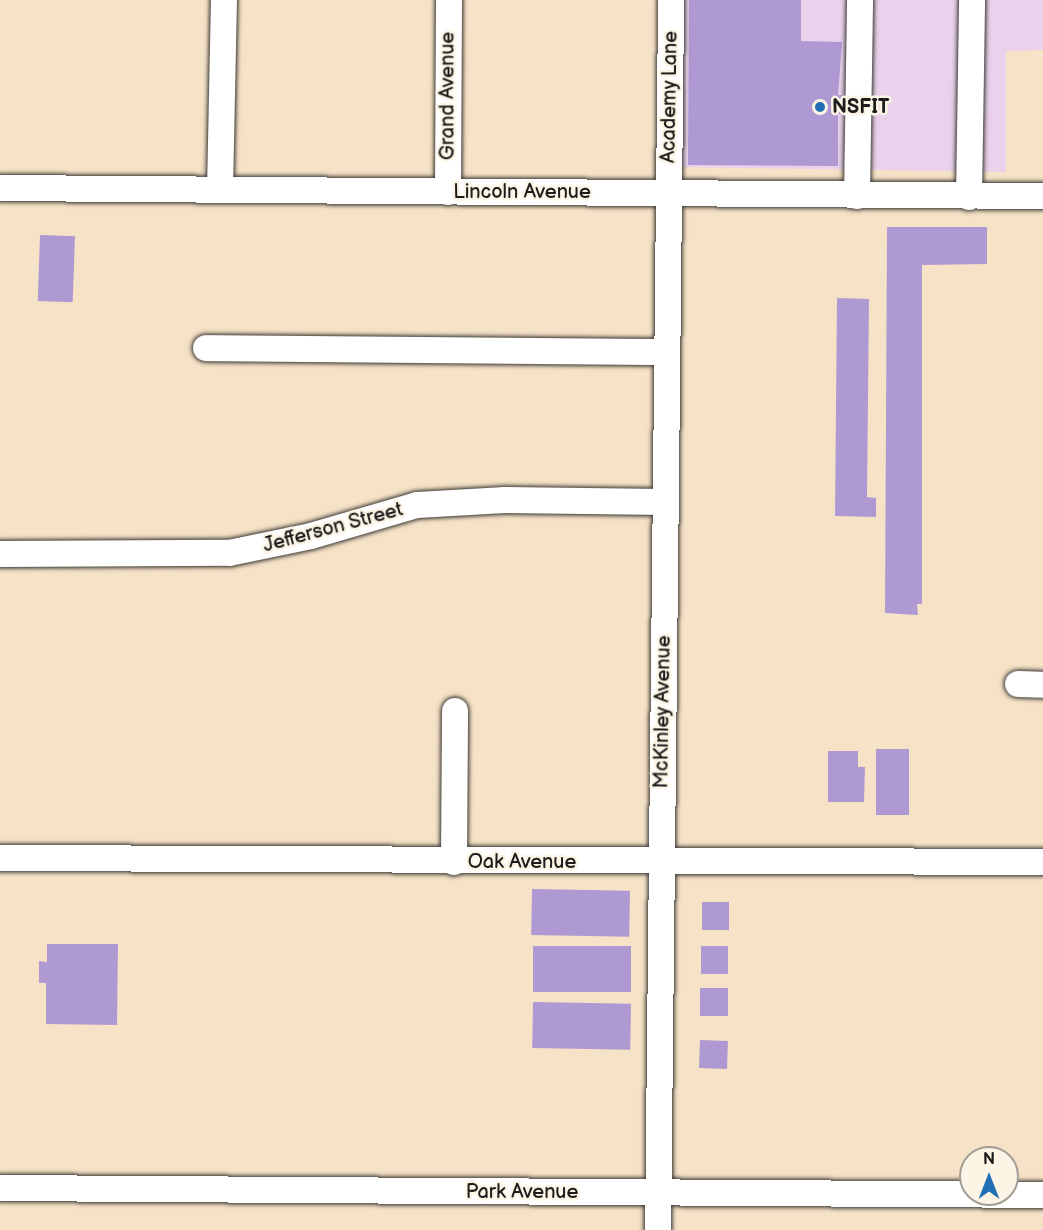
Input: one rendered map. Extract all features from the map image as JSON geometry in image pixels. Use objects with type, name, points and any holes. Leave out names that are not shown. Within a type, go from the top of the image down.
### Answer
[{"type":"street","points":[[220,190],[224,0]]},
{"type":"street","name":"Grand Avenue","points":[[448,192],[449,0]]},
{"type":"street","name":"Academy Lane","points":[[669,194],[671,0]]},
{"type":"street","points":[[857,195],[860,0]]},
{"type":"street","points":[[969,197],[972,0]]},
{"type":"street","name":"Lincoln Avenue","points":[[0,188],[1043,196]]},
{"type":"street","name":"McKinley Avenue","points":[[658,1230],[669,194]]},
{"type":"street","points":[[206,348],[667,352]]},
{"type":"street","name":"Jefferson Street","points":[[0,554],[229,553],[312,536],[417,505],[505,500],[666,502]]},
{"type":"street","points":[[454,862],[455,711]]},
{"type":"street","name":"Oak Avenue","points":[[0,858],[454,862],[1043,862]]},
{"type":"street","name":"Park Avenue","points":[[0,1188],[1043,1196]]},
{"type":"shaded area","points":[[681,0],[1043,0],[1043,50],[1006,51],[1006,172],[677,167]]},
{"type":"building","points":[[689,0],[801,0],[801,41],[842,42],[838,95],[848,96],[848,113],[838,114],[838,166],[688,165]]},
{"type":"building","points":[[887,227],[987,227],[987,264],[922,265],[922,604],[917,604],[918,615],[885,613]]},
{"type":"building","points":[[40,235],[75,236],[73,302],[38,301]]},
{"type":"building","points":[[837,298],[869,299],[867,497],[876,498],[876,517],[835,516]]},
{"type":"building","points":[[876,749],[909,749],[909,815],[876,815]]},
{"type":"building","points":[[828,751],[858,751],[858,767],[865,767],[864,802],[828,802]]},
{"type":"building","points":[[532,889],[630,891],[629,937],[531,935]]},
{"type":"building","points":[[702,902],[729,902],[729,930],[702,930]]},
{"type":"building","points":[[47,944],[118,944],[117,1025],[46,1024],[46,983],[39,983],[39,961],[47,962]]},
{"type":"building","points":[[533,946],[631,946],[631,992],[533,992]]},
{"type":"building","points":[[701,946],[728,946],[728,974],[701,974]]},
{"type":"building","points":[[700,988],[728,988],[728,1016],[700,1016]]},
{"type":"building","points":[[533,1002],[631,1004],[630,1050],[532,1048]]},
{"type":"building","points":[[700,1040],[728,1041],[727,1069],[699,1068]]},
{"type":"place","name":"NSFIT","points":[[820,107]]}]
